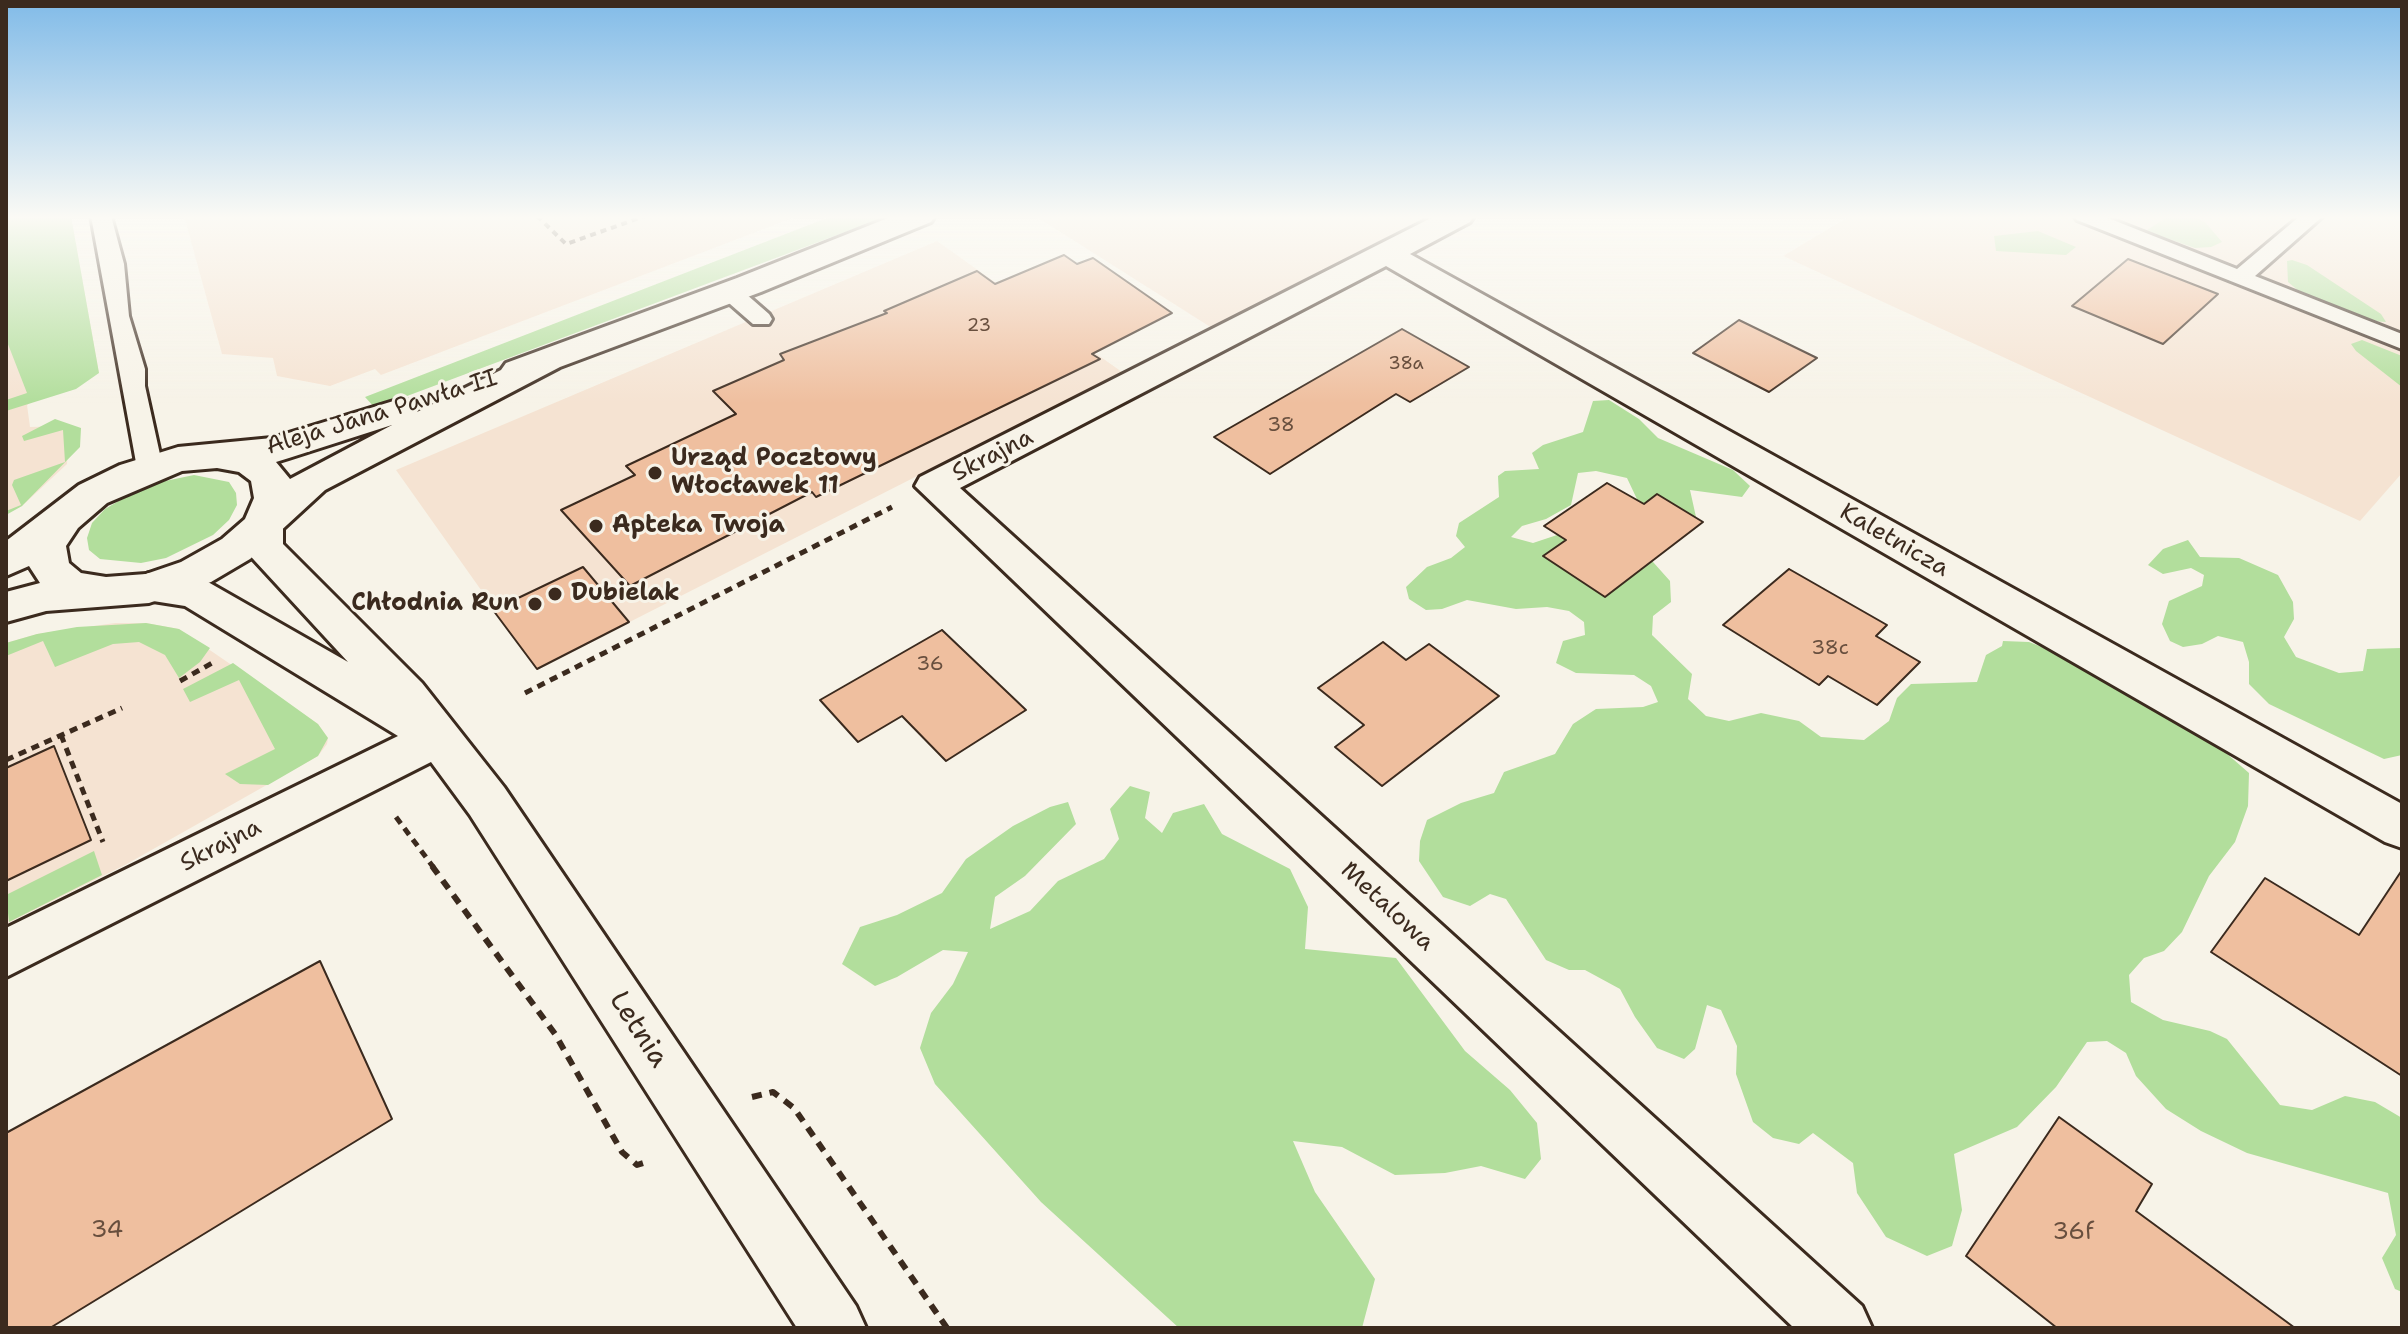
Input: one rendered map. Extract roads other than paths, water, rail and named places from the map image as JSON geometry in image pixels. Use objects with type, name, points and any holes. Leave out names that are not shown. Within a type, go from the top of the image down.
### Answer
[{"type":"street","name":"Aleja Jana Pawła II","points":[[64,519],[93,494],[150,468],[178,459],[276,450],[546,361],[764,278]]},
{"type":"street","name":"Skrajna","points":[[934,486],[1337,278]]},
{"type":"street","name":"Kaletnicza","points":[[1431,278],[2402,828]]},
{"type":"street","name":"Aleja Jana Pawła II","points":[[149,588],[196,572],[236,549],[311,481],[546,361]]},
{"type":"street","points":[[217,456],[250,462],[270,476],[273,498],[263,523]]},
{"type":"street","name":"Metalowa","points":[[934,486],[1840,1328]]},
{"type":"street","points":[[6,562],[64,519]]},
{"type":"street","points":[[64,519],[46,546],[50,569],[69,586],[106,592]]},
{"type":"street","name":"Letnia","points":[[263,523],[263,548],[406,695],[487,801],[834,1328]]},
{"type":"street","points":[[6,607],[46,596],[149,588]]},
{"type":"street","name":"Letnia","points":[[149,588],[193,592],[243,619],[436,738]]},
{"type":"street","name":"Skrajna","points":[[6,954],[436,738]]},
{"type":"lane","points":[[114,278],[118,316],[133,369],[133,386],[150,468]]},
{"type":"lane","points":[[2240,278],[2402,342]]},
{"type":"lane","points":[[730,292],[761,319]]},
{"type":"place","name":"Urząd Pocztowy Włocławek 11","points":[[655,473]]},
{"type":"place","name":"Apteka Twoja","points":[[596,526]]},
{"type":"place","name":"Dubielak","points":[[555,594]]},
{"type":"place","name":"Chłodnia Run","points":[[535,604]]}]
